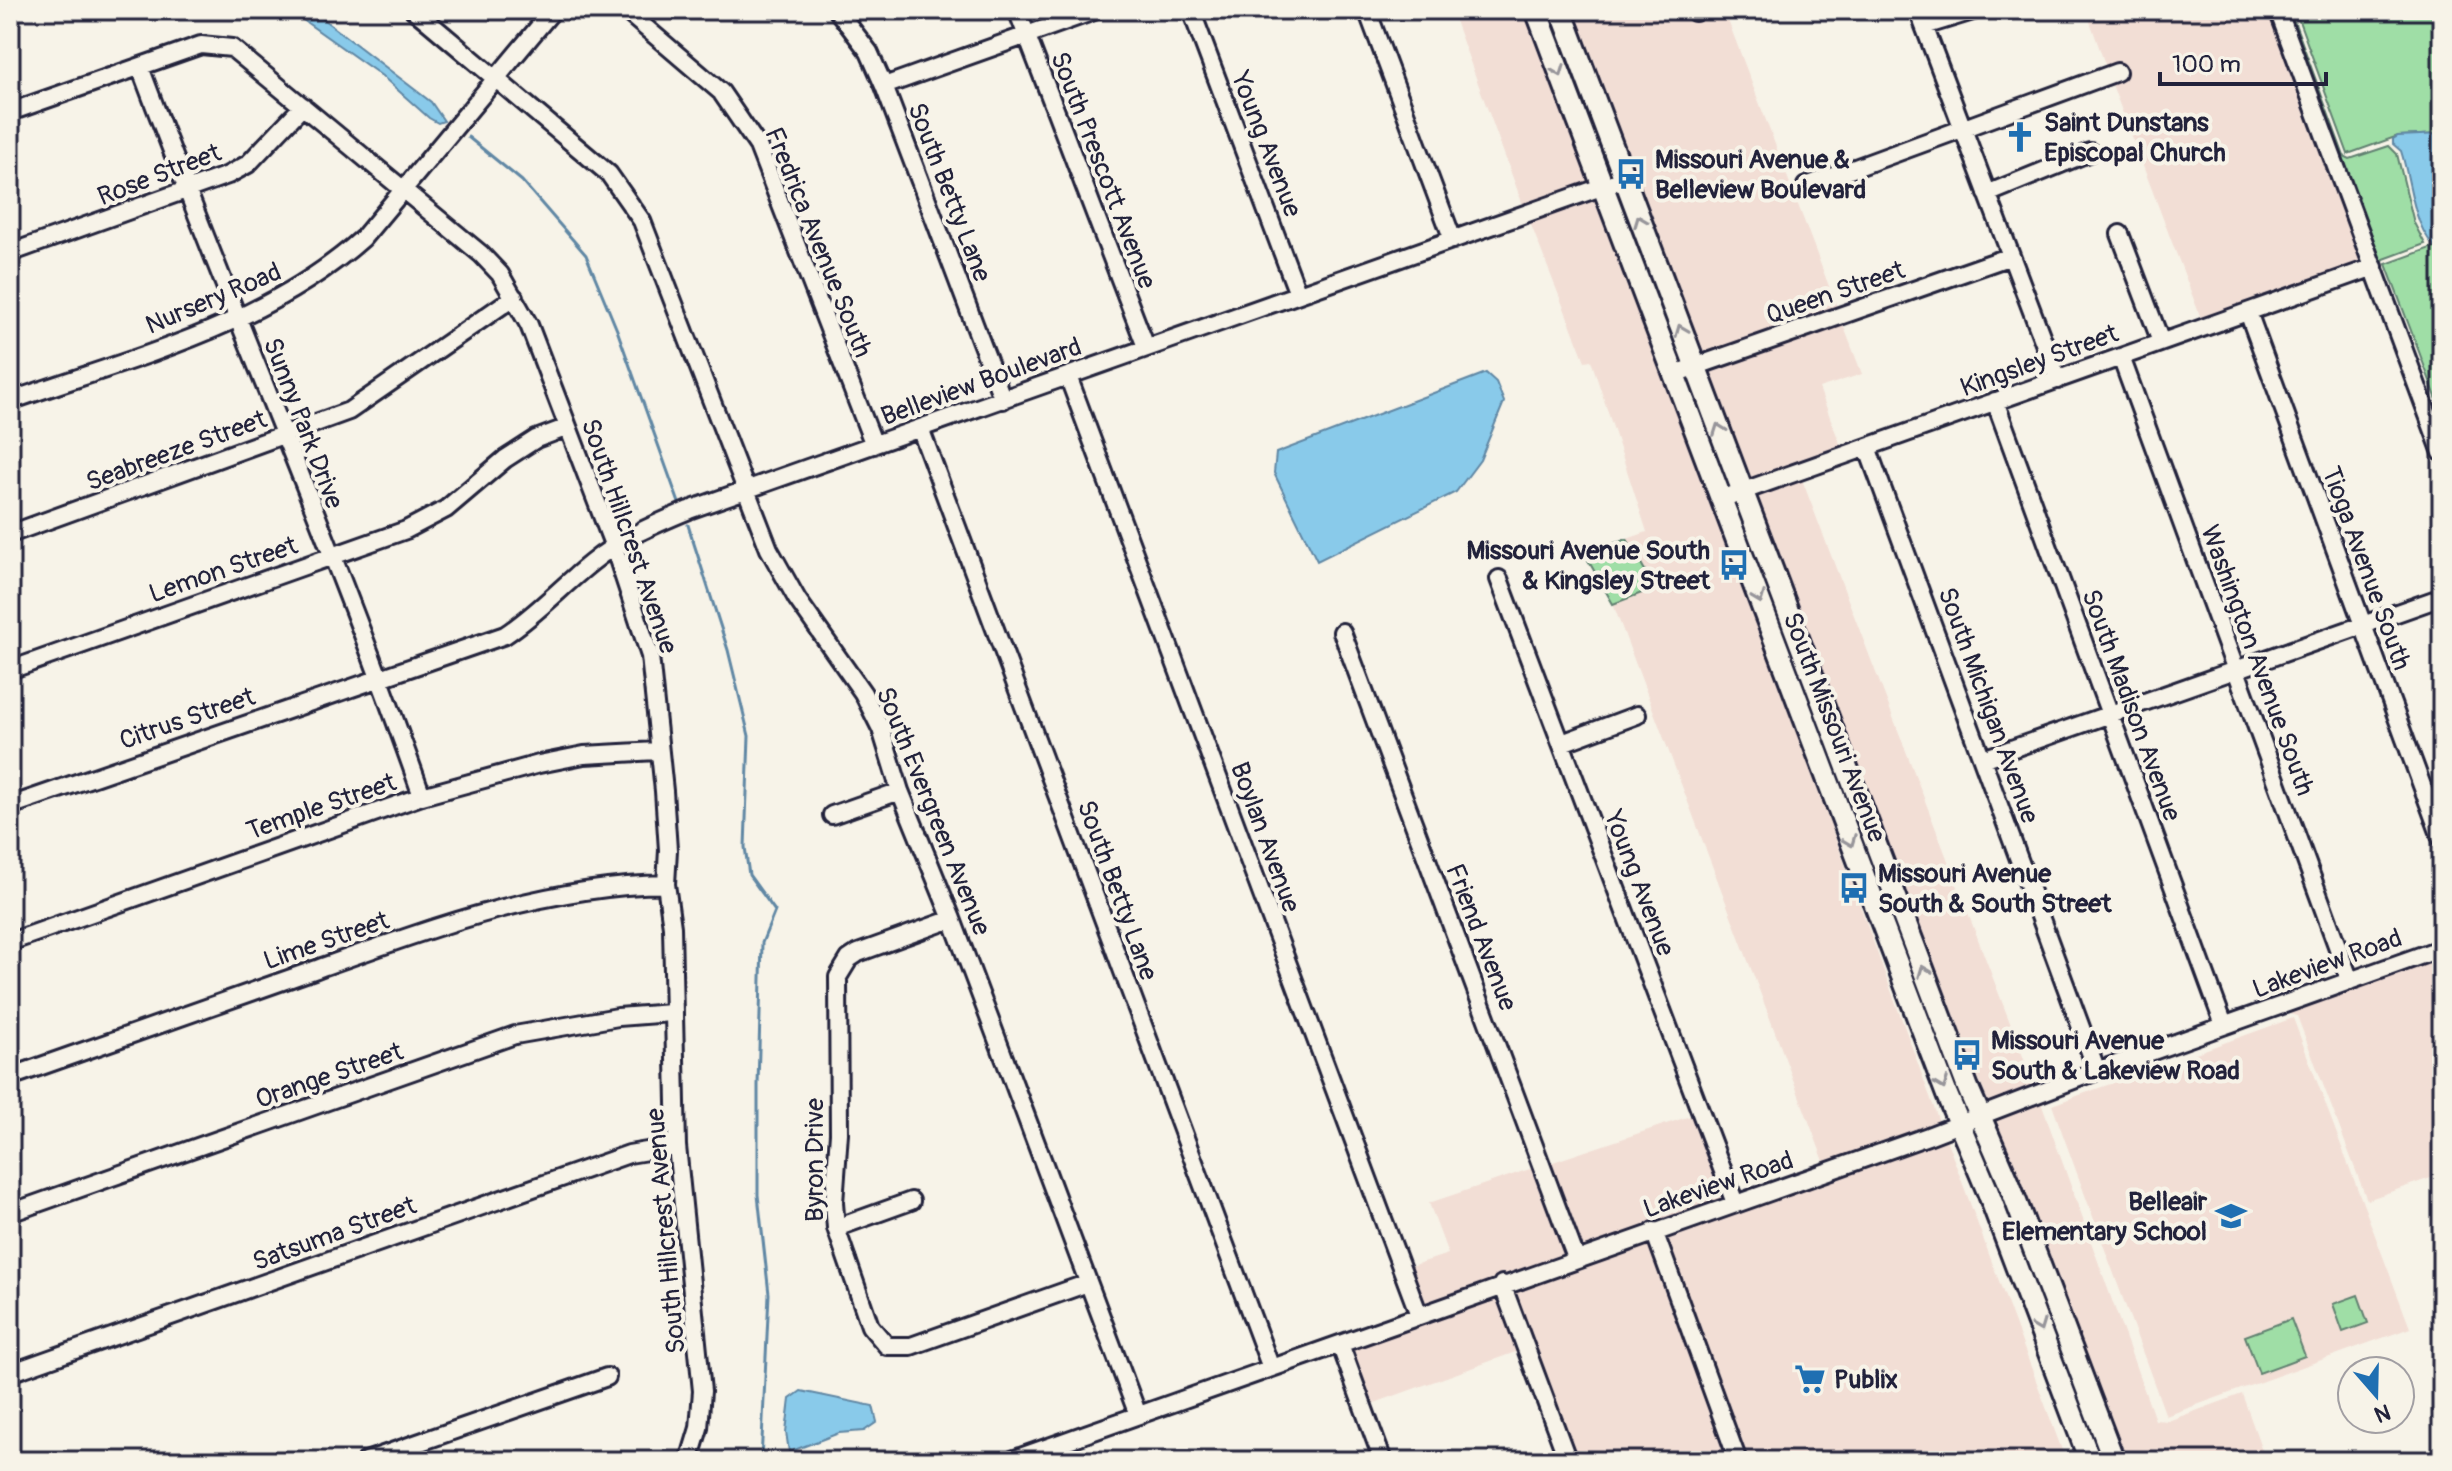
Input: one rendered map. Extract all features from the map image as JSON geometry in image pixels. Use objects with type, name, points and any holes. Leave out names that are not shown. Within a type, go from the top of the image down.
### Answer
[{"type":"main road","name":"South Missouri Avenue","points":[[1536,10],[2090,1461]]},
{"type":"main road","name":"South Missouri Avenue","points":[[1561,10],[2114,1461]]},
{"type":"street","name":"South Evergreen Avenue","points":[[414,10],[609,174],[642,221],[769,549],[797,599],[863,693],[881,729],[900,791],[952,919],[1138,1415]]},
{"type":"street","name":"Nursery Road","points":[[10,401],[239,318],[287,295],[333,265],[363,238],[553,10]]},
{"type":"street","name":"Fredrica Avenue South","points":[[625,10],[721,92],[752,136],[768,168],[874,445]]},
{"type":"street","name":"South Betty Lane","points":[[837,10],[869,52],[884,86],[1003,400]]},
{"type":"street","name":"South Prescott Avenue","points":[[1017,10],[1146,347]]},
{"type":"street","points":[[884,86],[1097,10]]},
{"type":"street","name":"Young Avenue","points":[[1191,10],[1298,294]]},
{"type":"street","points":[[1367,10],[1453,240]]},
{"type":"street","points":[[1976,10],[1921,18],[2058,380]]},
{"type":"street","points":[[2278,10],[2442,453]]},
{"type":"street","name":"South Hillcrest Avenue","points":[[140,67],[201,45],[217,44],[232,48],[481,254],[514,297],[568,427],[614,547],[650,656],[668,850],[666,884],[672,927],[671,1013],[676,1044],[677,1146],[702,1391],[699,1428],[689,1461]]},
{"type":"street","points":[[10,112],[140,67]]},
{"type":"street","name":"Sunny Park Drive","points":[[140,67],[330,557],[380,676],[422,796]]},
{"type":"street","points":[[1806,186],[2117,72]]},
{"type":"street","name":"Rose Street","points":[[10,253],[186,191],[248,164],[303,106]]},
{"type":"street","points":[[1987,194],[2090,152]]},
{"type":"street","name":"Belleview Boulevard","points":[[380,676],[505,635],[537,613],[591,563],[649,526],[1624,179]]},
{"type":"street","points":[[2120,234],[2161,342]]},
{"type":"street","name":"Queen Street","points":[[1674,374],[2011,256]]},
{"type":"street","name":"Kingsley Street","points":[[1721,499],[2374,267]]},
{"type":"street","name":"Seabreeze Street","points":[[10,534],[349,411],[514,297]]},
{"type":"street","name":"Tioga Avenue South","points":[[2248,312],[2442,840]]},
{"type":"street","name":"Washington Avenue South","points":[[2121,357],[2350,981]]},
{"type":"street","name":"Boylan Avenue","points":[[1068,376],[1419,1315]]},
{"type":"street","name":"South Madison Avenue","points":[[1995,401],[2224,1025]]},
{"type":"street","name":"Lemon Street","points":[[10,670],[406,530],[446,509],[505,459],[536,439],[568,427]]},
{"type":"street","name":"South Betty Lane","points":[[920,428],[1271,1368]]},
{"type":"street","name":"South Michigan Avenue","points":[[1867,447],[2097,1071]]},
{"type":"street","name":"Young Avenue","points":[[1499,579],[1735,1203]]},
{"type":"street","points":[[1983,759],[2442,597]]},
{"type":"street","name":"Friend Avenue","points":[[1342,632],[1576,1258]]},
{"type":"street","name":"Citrus Street","points":[[10,806],[380,676]]},
{"type":"street","points":[[1562,743],[1637,715]]},
{"type":"street","name":"Temple Street","points":[[10,942],[422,796],[584,755],[657,751]]},
{"type":"street","points":[[832,815],[900,791]]},
{"type":"street","name":"Lime Street","points":[[10,1077],[457,920],[567,891],[612,885],[666,884]]},
{"type":"street","name":"Byron Drive","points":[[952,919],[858,953],[849,959],[838,977],[836,1228],[870,1326],[878,1339],[898,1349],[1088,1283]]},
{"type":"street","name":"Lakeview Road","points":[[1021,1459],[2442,948]]},
{"type":"street","name":"Orange Street","points":[[10,1213],[515,1035],[618,1017],[671,1013]]},
{"type":"street","name":"Satsuma Street","points":[[10,1373],[629,1154],[677,1146]]},
{"type":"street","points":[[836,1228],[911,1201]]},
{"type":"street","points":[[1654,1231],[1738,1461]]},
{"type":"street","points":[[1502,1284],[1568,1461]]},
{"type":"street","points":[[1340,1344],[1383,1461]]},
{"type":"street","points":[[366,1461],[607,1377]]},
{"type":"shaded area","points":[[1451,10],[1530,10],[1595,183],[1524,208]]},
{"type":"shaded area","points":[[1572,10],[1689,10],[1693,19],[1703,16],[1701,10],[1724,10],[1838,310],[1701,358]]},
{"type":"shaded area","points":[[2086,10],[2272,10],[2366,263],[2202,321],[2111,82],[2125,75],[2120,64],[2107,70]]},
{"type":"shaded area","points":[[1600,195],[1940,1124],[1739,1195],[1825,1164],[1613,604],[1655,588],[1627,539],[1647,532],[1591,360],[1585,361],[1529,220]]},
{"type":"shaded area","points":[[1842,322],[1862,374],[1819,388],[1842,449],[1749,482],[1705,370]]},
{"type":"shaded area","points":[[1801,477],[2035,1088],[1989,1105],[1753,494]]},
{"type":"shaded area","points":[[2442,955],[2442,1121],[2438,1123],[2442,1135],[2442,1174],[2367,1200],[2297,1016],[2282,1012]]},
{"type":"shaded area","name":"Belleair Elementary School","points":[[2293,1018],[2410,1328],[2166,1416],[2052,1105]]},
{"type":"shaded area","points":[[2040,1100],[2155,1420],[2168,1421],[2242,1394],[2266,1461],[2120,1461],[1993,1118]]},
{"type":"shaded area","points":[[1696,1114],[1728,1199],[1580,1250],[1547,1164]]},
{"type":"shaded area","points":[[1945,1136],[2066,1461],[1744,1461],[1662,1235]]},
{"type":"shaded area","points":[[1536,1167],[1569,1254],[1422,1307],[1408,1267],[1448,1254],[1429,1203]]},
{"type":"shaded area","points":[[1651,1239],[1732,1461],[1574,1461],[1510,1288]]},
{"type":"shaded area","points":[[1499,1292],[1521,1350],[1369,1405],[1348,1348]]},
{"type":"green space","points":[[2290,10],[2344,156],[2350,159],[2389,146],[2397,154],[2414,223],[2425,244],[2384,259],[2382,266],[2442,435]]},
{"type":"green space","points":[[2295,10],[2442,10],[2442,134],[2398,136],[2348,154]]},
{"type":"green space","points":[[2433,247],[2442,253],[2442,413],[2386,264]]},
{"type":"green space","points":[[1627,539],[1655,588],[1613,604],[1584,553]]},
{"type":"green space","points":[[2358,1295],[2368,1323],[2343,1332],[2333,1304]]},
{"type":"green space","points":[[2291,1319],[2305,1356],[2259,1373],[2245,1336]]},
{"type":"water","points":[[289,10],[310,10],[319,16],[431,102],[444,121],[438,123],[429,118],[382,76]]},
{"type":"water","points":[[2442,134],[2442,253],[2424,233],[2401,151],[2393,144],[2393,139],[2398,136]]},
{"type":"water","points":[[1486,373],[1496,382],[1504,402],[1480,460],[1456,492],[1317,561],[1274,473],[1276,453]]},
{"type":"water","points":[[801,1391],[873,1406],[877,1422],[864,1431],[839,1433],[789,1452],[786,1432],[790,1399]]},
{"type":"waterway","points":[[468,137],[522,181],[586,255],[617,330],[679,503]]},
{"type":"waterway","points":[[688,525],[728,650],[749,736],[745,847],[749,875],[775,911],[762,943],[758,1085],[758,1195],[769,1294],[761,1461]]},
{"type":"place","name":"Saint Dunstans Episcopal Church","points":[[2020,137]]},
{"type":"place","name":"Missouri Avenue & Belleview Boulevard","points":[[1631,174]]},
{"type":"place","name":"Missouri Avenue South & Kingsley Street","points":[[1734,565]]},
{"type":"place","name":"Missouri Avenue South & South Street","points":[[1854,888]]},
{"type":"place","name":"Missouri Avenue South & Lakeview Road","points":[[1967,1055]]},
{"type":"place","name":"Belleair Elementary School","points":[[2231,1216]]},
{"type":"place","name":"Publix","points":[[1810,1379]]}]
